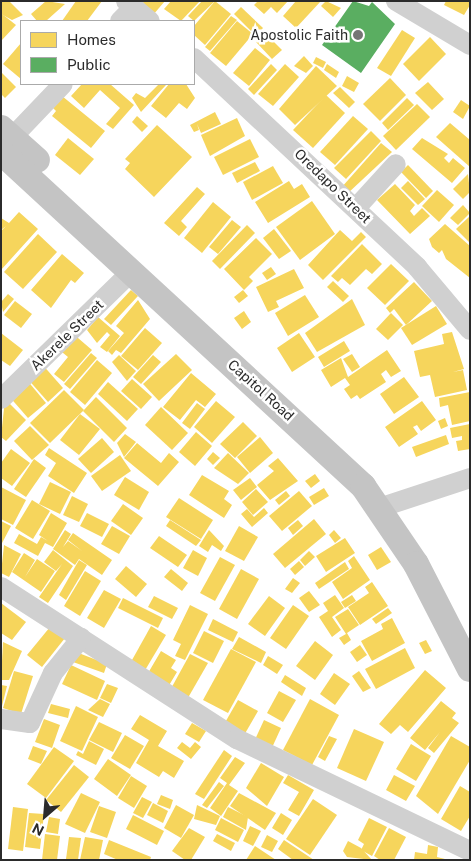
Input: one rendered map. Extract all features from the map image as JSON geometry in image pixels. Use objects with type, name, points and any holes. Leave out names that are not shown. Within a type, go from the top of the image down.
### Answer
[{"type":"main road","name":"Capitol Road","points":[[4,142],[132,271],[386,504],[438,601],[470,669]]},
{"type":"main road","name":"Capitol Road","points":[[4,142],[342,442],[386,504],[432,558],[470,632]]},
{"type":"street","points":[[396,1],[470,45]]},
{"type":"street","points":[[127,10],[148,20]]},
{"type":"street","name":"Oredapo Street","points":[[195,59],[356,208],[468,323]]},
{"type":"street","points":[[4,142],[62,85]]},
{"type":"street","points":[[356,208],[396,164]]},
{"type":"street","name":"Akerele Street","points":[[1,399],[132,271]]},
{"type":"street","points":[[386,504],[470,478]]},
{"type":"street","points":[[1,587],[237,739],[470,851]]},
{"type":"street","points":[[1,719],[30,723],[53,673],[81,638]]},
{"type":"building: Homes","points":[[1,1],[9,1],[23,15],[12,20],[1,14]]},
{"type":"building: Homes","points":[[46,1],[65,4],[47,20],[36,20],[31,14]]},
{"type":"building: Homes","points":[[76,1],[102,1],[88,20],[63,20]]},
{"type":"building: Homes","points":[[142,1],[165,1],[153,15]]},
{"type":"building: Homes","points":[[171,1],[200,1],[182,20],[164,9]]},
{"type":"building: Homes","points":[[202,1],[215,1],[195,20],[188,16]]},
{"type":"building: Homes","points":[[215,1],[231,14],[205,45],[195,36],[195,25]]},
{"type":"building: Homes","points":[[258,1],[288,1],[277,13],[271,7],[264,14],[254,5]]},
{"type":"building: Homes","points":[[296,1],[321,1],[296,28],[283,16]]},
{"type":"building: Homes","points":[[326,1],[341,8],[333,17],[321,6]]},
{"type":"building: Homes","points":[[446,1],[470,1],[470,5],[464,15],[444,5]]},
{"type":"building: Homes","points":[[241,7],[263,28],[256,36],[234,14]]},
{"type":"building: Homes","points":[[1,15],[16,25],[1,41]]},
{"type":"building: Homes","points":[[231,16],[237,20],[210,51],[205,47]]},
{"type":"building: Homes","points":[[237,21],[253,34],[226,66],[210,53]]},
{"type":"building: Homes","points":[[402,30],[415,38],[391,76],[377,68]]},
{"type":"building: Homes","points":[[266,34],[282,50],[272,59],[256,42]]},
{"type":"building: Homes","points":[[430,37],[446,54],[419,81],[403,64]]},
{"type":"building: Homes","points":[[20,44],[20,78],[3,64]]},
{"type":"building: Homes","points":[[255,48],[270,60],[249,86],[233,73]]},
{"type":"building: Homes","points":[[304,56],[313,66],[306,73],[294,66]]},
{"type":"building: Homes","points":[[316,57],[326,62],[323,68],[313,63]]},
{"type":"building: Homes","points":[[271,64],[277,70],[254,95],[248,89]]},
{"type":"building: Homes","points":[[285,64],[299,77],[273,106],[258,94]]},
{"type":"building: Homes","points":[[327,64],[339,72],[336,78],[324,70]]},
{"type":"building: Homes","points":[[316,66],[337,86],[295,125],[279,109]]},
{"type":"building: Homes","points":[[1,72],[16,87],[5,98],[1,94]]},
{"type":"building: Homes","points":[[347,76],[359,83],[354,92],[342,86]]},
{"type":"building: Homes","points":[[390,78],[406,95],[380,121],[363,104]]},
{"type":"building: Homes","points":[[428,82],[444,99],[432,110],[415,93]]},
{"type":"building: Homes","points":[[81,85],[111,85],[134,105],[113,129],[106,124],[120,108],[100,90],[84,108],[71,96]]},
{"type":"building: Homes","points":[[158,85],[166,85],[141,112],[132,98],[136,93],[145,98]]},
{"type":"building: Homes","points":[[168,85],[187,85],[195,98],[187,109],[179,103],[166,118],[151,106]]},
{"type":"building: Homes","points":[[340,87],[355,102],[349,108],[333,93]]},
{"type":"building: Homes","points":[[326,95],[345,113],[313,148],[293,130]]},
{"type":"building: Homes","points":[[62,96],[105,131],[91,148],[52,116],[56,111],[52,107]]},
{"type":"building: Homes","points":[[407,98],[414,105],[388,130],[382,123]]},
{"type":"building: Homes","points":[[461,100],[470,106],[463,119],[453,112]]},
{"type":"building: Homes","points":[[417,104],[430,117],[396,150],[383,136]]},
{"type":"building: Homes","points":[[215,112],[221,124],[201,133],[197,124],[199,130],[194,132],[190,125]]},
{"type":"building: Homes","points":[[137,116],[148,126],[142,132],[132,122]]},
{"type":"building: Homes","points":[[353,116],[368,129],[335,165],[320,152]]},
{"type":"building: Homes","points":[[237,118],[245,136],[210,156],[201,135]]},
{"type":"building: Homes","points":[[450,123],[470,140],[470,167],[436,137]]},
{"type":"building: Homes","points":[[157,125],[192,157],[154,197],[125,169],[130,163],[125,159]]},
{"type":"building: Homes","points":[[371,131],[381,141],[346,179],[334,168]]},
{"type":"building: Homes","points":[[68,138],[94,159],[80,175],[55,155]]},
{"type":"building: Homes","points":[[422,138],[448,154],[444,158],[449,163],[453,158],[465,168],[452,183],[412,149]]},
{"type":"building: Homes","points":[[250,139],[259,157],[223,175],[214,157]]},
{"type":"building: Homes","points":[[381,143],[392,152],[347,194],[341,188]]},
{"type":"building: Homes","points":[[255,162],[260,171],[237,183],[232,173]]},
{"type":"building: Homes","points":[[408,165],[433,191],[426,198],[401,172]]},
{"type":"building: Homes","points":[[273,166],[283,183],[252,200],[243,182]]},
{"type":"building: Homes","points":[[468,174],[470,192],[463,199],[453,189]]},
{"type":"building: Homes","points":[[289,181],[294,189],[302,184],[310,197],[268,223],[255,202]]},
{"type":"building: Homes","points":[[408,181],[425,199],[418,205],[401,188]]},
{"type":"building: Homes","points":[[395,184],[415,205],[410,211],[414,216],[422,208],[430,216],[410,234],[377,200]]},
{"type":"building: Homes","points":[[197,187],[205,194],[181,221],[187,227],[179,236],[164,223]]},
{"type":"building: Homes","points":[[437,190],[454,205],[439,222],[422,206]]},
{"type":"building: Homes","points":[[312,201],[335,234],[300,260],[276,227]]},
{"type":"building: Homes","points":[[213,202],[231,217],[202,253],[184,238]]},
{"type":"building: Homes","points":[[463,205],[470,213],[458,225],[450,218]]},
{"type":"building: Homes","points":[[19,212],[38,229],[1,270],[1,231],[6,226],[1,230],[1,218],[9,223]]},
{"type":"building: Homes","points":[[470,216],[470,243],[456,229]]},
{"type":"building: Homes","points":[[232,220],[241,227],[218,254],[209,247]]},
{"type":"building: Homes","points":[[445,224],[470,246],[470,278],[446,259],[442,250],[439,253],[432,247],[429,239]]},
{"type":"building: Homes","points":[[247,225],[255,233],[220,269],[212,261]]},
{"type":"building: Homes","points":[[274,229],[291,251],[279,259],[263,238]]},
{"type":"building: Homes","points":[[340,230],[352,241],[361,232],[366,237],[323,280],[308,265]]},
{"type":"building: Homes","points":[[38,234],[57,252],[23,289],[4,272]]},
{"type":"building: Homes","points":[[256,238],[272,254],[249,277],[253,281],[244,290],[224,269]]},
{"type":"building: Homes","points":[[362,244],[382,264],[372,274],[366,269],[350,285],[342,278],[338,282],[331,276]]},
{"type":"building: Homes","points":[[62,254],[84,273],[75,283],[71,280],[51,308],[31,290]]},
{"type":"building: Homes","points":[[391,264],[409,281],[385,305],[367,288]]},
{"type":"building: Homes","points":[[271,267],[276,274],[267,280],[262,273]]},
{"type":"building: Homes","points":[[294,269],[304,288],[276,301],[279,307],[268,312],[256,287]]},
{"type":"building: Homes","points":[[333,281],[349,296],[343,302],[327,287]]},
{"type":"building: Homes","points":[[414,282],[432,301],[406,325],[394,309],[390,313],[386,308]]},
{"type":"building: Homes","points":[[131,290],[138,296],[111,325],[104,319]]},
{"type":"building: Homes","points":[[243,290],[248,296],[239,303],[234,297]]},
{"type":"building: Homes","points":[[8,294],[14,299],[3,312],[1,302]]},
{"type":"building: Homes","points":[[305,295],[319,317],[288,336],[275,313]]},
{"type":"building: Homes","points":[[352,299],[365,325],[317,352],[305,333]]},
{"type":"building: Homes","points":[[138,300],[150,319],[121,353],[116,350],[112,355],[108,351],[124,333],[116,326]]},
{"type":"building: Homes","points":[[15,301],[32,314],[21,328],[4,315]]},
{"type":"building: Homes","points":[[436,306],[447,324],[412,345],[401,328]]},
{"type":"building: Homes","points":[[244,311],[251,322],[242,329],[234,318]]},
{"type":"building: Homes","points":[[391,313],[403,325],[388,340],[376,329]]},
{"type":"building: Homes","points":[[98,317],[120,336],[107,352],[100,347],[110,335],[107,332],[97,343],[87,330]]},
{"type":"building: Homes","points":[[145,328],[162,343],[138,370],[121,356]]},
{"type":"building: Homes","points":[[71,332],[92,350],[64,382],[54,374],[68,357],[57,348]]},
{"type":"building: Homes","points":[[452,332],[464,369],[453,372],[463,370],[467,390],[435,397],[430,375],[420,377],[414,351],[444,344],[442,334]]},
{"type":"building: Homes","points":[[1,333],[23,350],[10,366],[1,360]]},
{"type":"building: Homes","points":[[299,333],[315,357],[292,372],[277,348]]},
{"type":"building: Homes","points":[[344,341],[350,351],[324,367],[318,357]]},
{"type":"building: Homes","points":[[387,350],[401,371],[391,377],[386,370],[381,374],[386,382],[360,399],[357,395],[351,399],[344,389],[350,385],[345,378],[331,387],[321,370],[341,358],[348,377]]},
{"type":"building: Homes","points":[[91,353],[97,358],[70,389],[64,384]]},
{"type":"building: Homes","points":[[176,354],[192,370],[159,401],[143,384]]},
{"type":"building: Homes","points":[[352,354],[360,367],[352,372],[343,359]]},
{"type":"building: Homes","points":[[119,355],[136,371],[127,381],[112,362]]},
{"type":"building: Homes","points":[[153,355],[161,362],[141,384],[133,377]]},
{"type":"building: Homes","points":[[97,360],[112,373],[85,405],[70,392]]},
{"type":"building: Homes","points":[[41,363],[63,388],[48,402],[26,377]]},
{"type":"building: Homes","points":[[191,373],[216,394],[205,407],[196,400],[180,420],[163,407]]},
{"type":"building: Homes","points":[[404,377],[419,397],[394,414],[380,394]]},
{"type":"building: Homes","points":[[26,379],[46,403],[28,418],[8,395]]},
{"type":"building: Homes","points":[[132,379],[152,397],[141,409],[121,391]]},
{"type":"building: Homes","points":[[108,382],[138,409],[127,421],[98,394]]},
{"type":"building: Homes","points":[[64,390],[84,410],[50,443],[30,423]]},
{"type":"building: Homes","points":[[470,392],[470,421],[452,425],[448,405],[440,407],[439,398]]},
{"type":"building: Homes","points":[[96,397],[127,428],[114,442],[83,411]]},
{"type":"building: Homes","points":[[5,399],[26,420],[6,441],[1,437]]},
{"type":"building: Homes","points":[[216,401],[235,417],[212,443],[194,427]]},
{"type":"building: Homes","points":[[422,401],[436,420],[421,431],[417,425],[413,427],[418,434],[399,447],[385,427]]},
{"type":"building: Homes","points":[[197,403],[205,409],[190,429],[182,423]]},
{"type":"building: Homes","points":[[161,407],[188,433],[172,450],[145,425]]},
{"type":"building: Homes","points":[[80,414],[100,429],[79,455],[60,440]]},
{"type":"building: Homes","points":[[445,418],[448,426],[441,429],[438,421]]},
{"type":"building: Homes","points":[[243,422],[257,436],[235,458],[220,444]]},
{"type":"building: Homes","points":[[470,424],[470,449],[458,451],[456,441],[462,440],[462,436],[452,438],[450,428]]},
{"type":"building: Homes","points":[[30,426],[49,445],[32,460],[14,441]]},
{"type":"building: Homes","points":[[196,432],[212,446],[195,466],[179,452]]},
{"type":"building: Homes","points":[[125,434],[136,442],[124,457],[117,443]]},
{"type":"building: Homes","points":[[446,435],[449,444],[416,457],[412,447]]},
{"type":"building: Homes","points":[[260,437],[273,453],[250,473],[237,457]]},
{"type":"building: Homes","points":[[102,438],[114,452],[91,473],[78,459]]},
{"type":"building: Homes","points":[[137,443],[161,463],[169,453],[179,462],[158,486],[124,458]]},
{"type":"building: Homes","points":[[49,448],[87,473],[74,493],[48,476],[56,463],[45,455]]},
{"type":"building: Homes","points":[[11,449],[30,463],[12,486],[1,478],[1,463]]},
{"type":"building: Homes","points":[[213,452],[220,458],[213,465],[207,459]]},
{"type":"building: Homes","points":[[228,453],[249,473],[238,484],[214,468]]},
{"type":"building: Homes","points":[[120,455],[131,471],[102,491],[91,476]]},
{"type":"building: Homes","points":[[278,458],[298,481],[270,500],[257,485],[274,471],[268,466]]},
{"type":"building: Homes","points":[[34,459],[46,468],[26,497],[14,489]]},
{"type":"building: Homes","points":[[315,474],[320,481],[311,488],[305,481]]},
{"type":"building: Homes","points":[[202,475],[229,491],[224,499],[232,505],[224,518],[189,495]]},
{"type":"building: Homes","points":[[125,477],[149,492],[139,510],[114,495]]},
{"type":"building: Homes","points":[[250,478],[257,487],[241,500],[233,490]]},
{"type":"building: Homes","points":[[50,482],[71,492],[60,514],[39,504]]},
{"type":"building: Homes","points":[[1,487],[26,500],[13,525],[1,519]]},
{"type":"building: Homes","points":[[324,488],[329,496],[314,505],[309,497]]},
{"type":"building: Homes","points":[[256,489],[268,502],[253,515],[242,502]]},
{"type":"building: Homes","points":[[286,491],[290,496],[279,505],[275,500]]},
{"type":"building: Homes","points":[[299,491],[312,506],[282,531],[269,516]]},
{"type":"building: Homes","points":[[72,496],[88,504],[79,522],[63,515]]},
{"type":"building: Homes","points":[[179,498],[213,520],[201,539],[166,517]]},
{"type":"building: Homes","points":[[32,500],[50,511],[33,539],[15,528]]},
{"type":"building: Homes","points":[[123,504],[143,518],[131,535],[111,521]]},
{"type":"building: Homes","points":[[264,508],[268,513],[252,527],[241,514],[247,509],[254,517]]},
{"type":"building: Homes","points":[[51,513],[67,523],[53,547],[45,543],[38,556],[14,543],[19,534],[37,544],[41,537],[48,541],[39,535]]},
{"type":"building: Homes","points":[[87,513],[109,524],[102,537],[80,526]]},
{"type":"building: Homes","points":[[314,519],[326,534],[285,568],[273,554]]},
{"type":"building: Homes","points":[[170,520],[201,540],[196,546],[166,526]]},
{"type":"building: Homes","points":[[298,520],[303,526],[293,535],[288,528]]},
{"type":"building: Homes","points":[[1,521],[11,526],[1,545]]},
{"type":"building: Homes","points":[[112,526],[130,536],[119,554],[101,544]]},
{"type":"building: Homes","points":[[239,526],[258,537],[244,561],[225,551]]},
{"type":"building: Homes","points":[[65,530],[71,534],[63,547],[68,541],[82,551],[68,540],[73,533],[112,560],[102,575],[79,559],[75,565],[53,549]]},
{"type":"building: Homes","points":[[209,530],[224,546],[221,551],[212,545],[208,552],[199,546]]},
{"type":"building: Homes","points":[[334,530],[341,538],[335,543],[329,535]]},
{"type":"building: Homes","points":[[159,536],[187,555],[178,567],[150,548]]},
{"type":"building: Homes","points":[[345,538],[355,553],[326,572],[316,556]]},
{"type":"building: Homes","points":[[4,545],[21,554],[9,577],[1,573]]},
{"type":"building: Homes","points":[[381,547],[391,562],[377,570],[368,555]]},
{"type":"building: Homes","points":[[53,550],[73,566],[48,603],[39,597],[62,564],[56,571],[44,562]]},
{"type":"building: Homes","points":[[193,550],[207,558],[198,576],[183,568]]},
{"type":"building: Homes","points":[[309,551],[315,557],[305,566],[300,560]]},
{"type":"building: Homes","points":[[24,553],[35,560],[25,577],[37,559],[55,571],[41,592],[12,572]]},
{"type":"building: Homes","points":[[354,556],[370,580],[343,599],[332,582],[352,568],[348,561]]},
{"type":"building: Homes","points":[[220,557],[235,565],[215,601],[200,593]]},
{"type":"building: Homes","points":[[79,560],[87,565],[66,600],[59,595]]},
{"type":"building: Homes","points":[[299,561],[304,567],[295,575],[290,569]]},
{"type":"building: Homes","points":[[345,562],[349,569],[319,589],[315,583]]},
{"type":"building: Homes","points":[[126,566],[147,584],[136,597],[115,579]]},
{"type":"building: Homes","points":[[171,569],[188,583],[182,591],[164,577]]},
{"type":"building: Homes","points":[[241,569],[259,579],[237,619],[219,609]]},
{"type":"building: Homes","points":[[85,571],[101,581],[80,616],[64,606]]},
{"type":"building: Homes","points":[[293,578],[300,583],[292,593],[285,589]]},
{"type":"building: Homes","points":[[372,582],[388,606],[360,625],[348,607],[369,593],[365,587]]},
{"type":"building: Homes","points":[[104,590],[121,599],[104,628],[87,618]]},
{"type":"building: Homes","points":[[309,591],[320,605],[309,612],[299,598]]},
{"type":"building: Homes","points":[[335,595],[344,608],[332,617],[341,630],[332,637],[319,617],[328,611],[323,603]]},
{"type":"building: Homes","points":[[352,595],[356,601],[345,608],[341,602]]},
{"type":"building: Homes","points":[[154,596],[178,608],[172,619],[148,607]]},
{"type":"building: Homes","points":[[269,596],[285,608],[265,636],[248,624]]},
{"type":"building: Homes","points":[[123,598],[163,618],[158,628],[118,608]]},
{"type":"building: Homes","points":[[1,603],[26,622],[12,640],[1,633]]},
{"type":"building: Homes","points":[[190,605],[208,614],[185,660],[175,656],[181,644],[173,640]]},
{"type":"building: Homes","points":[[293,605],[309,616],[286,649],[270,638]]},
{"type":"building: Homes","points":[[388,608],[392,613],[376,624],[372,619]]},
{"type":"building: Homes","points":[[348,609],[359,625],[347,633],[351,640],[344,645],[339,638],[346,634],[335,617]]},
{"type":"building: Homes","points":[[392,618],[405,643],[372,661],[361,641],[383,629],[381,624]]},
{"type":"building: Homes","points":[[213,619],[238,632],[233,642],[208,630]]},
{"type":"building: Homes","points":[[151,626],[166,635],[141,677],[127,669]]},
{"type":"building: Homes","points":[[50,627],[65,638],[42,667],[27,655]]},
{"type":"building: Homes","points":[[204,631],[224,641],[213,663],[193,653]]},
{"type":"building: Homes","points":[[239,637],[266,652],[261,663],[232,649]]},
{"type":"building: Homes","points":[[426,640],[432,651],[425,654],[419,643]]},
{"type":"building: Homes","points":[[315,641],[333,655],[315,680],[296,666]]},
{"type":"building: Homes","points":[[3,642],[22,651],[9,680],[1,680]]},
{"type":"building: Homes","points":[[360,645],[367,655],[357,662],[350,652]]},
{"type":"building: Homes","points":[[405,648],[415,668],[376,689],[365,669]]},
{"type":"building: Homes","points":[[231,649],[256,662],[228,713],[203,700]]},
{"type":"building: Homes","points":[[161,651],[176,660],[171,668],[177,672],[165,692],[144,680]]},
{"type":"building: Homes","points":[[76,652],[107,664],[104,673],[73,662]]},
{"type":"building: Homes","points":[[190,654],[208,663],[185,703],[168,694]]},
{"type":"building: Homes","points":[[268,656],[283,665],[277,674],[263,665]]},
{"type":"building: Homes","points":[[71,665],[105,681],[97,700],[62,684]]},
{"type":"building: Homes","points":[[425,670],[446,688],[408,732],[400,725],[391,734],[379,724]]},
{"type":"building: Homes","points":[[14,671],[33,676],[21,714],[3,708]]},
{"type":"building: Homes","points":[[359,671],[371,688],[363,692],[352,676]]},
{"type":"building: Homes","points":[[334,673],[350,684],[335,705],[320,694]]},
{"type":"building: Homes","points":[[285,675],[306,688],[302,696],[281,682]]},
{"type":"building: Homes","points":[[107,684],[118,688],[111,703],[100,698]]},
{"type":"building: Homes","points":[[1,685],[7,686],[2,706],[1,706]]},
{"type":"building: Homes","points":[[279,691],[296,700],[283,722],[267,713]]},
{"type":"building: Homes","points":[[100,699],[110,704],[103,717],[88,710]]},
{"type":"building: Homes","points":[[310,699],[339,715],[312,765],[283,750]]},
{"type":"building: Homes","points":[[238,700],[258,711],[243,737],[223,726]]},
{"type":"building: Homes","points":[[441,701],[456,713],[452,718],[459,723],[434,753],[428,748],[440,732],[425,750],[410,738]]},
{"type":"building: Homes","points":[[51,704],[70,709],[68,718],[48,713]]},
{"type":"building: Homes","points":[[76,706],[98,717],[82,751],[60,741]]},
{"type":"building: Homes","points":[[140,715],[167,731],[158,746],[184,761],[174,778],[163,771],[159,777],[136,763],[149,740],[131,729]]},
{"type":"building: Homes","points":[[44,719],[60,725],[52,748],[35,742]]},
{"type":"building: Homes","points":[[264,720],[281,728],[270,752],[253,744]]},
{"type":"building: Homes","points":[[99,722],[122,733],[113,752],[89,740]]},
{"type":"building: Homes","points":[[192,723],[206,731],[199,742],[185,734]]},
{"type":"building: Homes","points":[[354,729],[384,742],[366,781],[337,768]]},
{"type":"building: Homes","points":[[125,735],[144,746],[130,769],[111,758]]},
{"type":"building: Homes","points":[[329,736],[337,739],[325,761],[318,757]]},
{"type":"building: Homes","points":[[451,736],[470,747],[470,760],[438,814],[416,796]]},
{"type":"building: Homes","points":[[89,741],[104,749],[96,765],[76,755],[78,751],[83,754]]},
{"type":"building: Homes","points":[[182,742],[190,748],[195,742],[201,747],[191,759],[177,748]]},
{"type":"building: Homes","points":[[411,744],[431,756],[416,781],[396,769]]},
{"type":"building: Homes","points":[[33,746],[47,751],[41,764],[28,759]]},
{"type":"building: Homes","points":[[54,747],[74,761],[46,798],[27,784]]},
{"type":"building: Homes","points":[[224,750],[232,756],[204,799],[195,794]]},
{"type":"building: Homes","points":[[235,757],[245,763],[229,785],[238,791],[221,816],[210,808],[227,783],[220,778]]},
{"type":"building: Homes","points":[[108,759],[131,775],[117,796],[94,779]]},
{"type":"building: Homes","points":[[261,763],[284,777],[267,806],[246,788]]},
{"type":"building: Homes","points":[[74,765],[89,777],[61,812],[46,800]]},
{"type":"building: Homes","points":[[288,775],[314,790],[299,816],[288,810],[299,792],[283,783]]},
{"type":"building: Homes","points":[[394,775],[415,786],[406,801],[386,790]]},
{"type":"building: Homes","points":[[131,776],[147,786],[134,808],[118,798]]},
{"type":"building: Homes","points":[[219,782],[224,786],[207,808],[202,805]]},
{"type":"building: Homes","points":[[460,786],[470,792],[470,816],[461,831],[441,819]]},
{"type":"building: Homes","points":[[81,793],[100,802],[85,833],[65,824]]},
{"type":"building: Homes","points":[[239,793],[276,813],[265,830],[230,806]]},
{"type":"building: Homes","points":[[161,795],[173,800],[170,809],[157,804]]},
{"type":"building: Homes","points":[[142,797],[152,802],[143,818],[133,813]]},
{"type":"building: Homes","points":[[313,799],[337,815],[310,855],[286,839]]},
{"type":"building: Homes","points":[[153,803],[168,811],[163,823],[147,815]]},
{"type":"building: Homes","points":[[176,805],[194,815],[181,838],[164,828]]},
{"type":"building: Homes","points":[[197,805],[220,816],[216,825],[194,819]]},
{"type":"building: Homes","points":[[99,806],[116,812],[107,838],[90,832]]},
{"type":"building: Homes","points":[[13,807],[28,809],[23,851],[8,849]]},
{"type":"building: Homes","points":[[228,807],[248,817],[246,830],[223,817]]},
{"type":"building: Homes","points":[[29,813],[44,814],[40,849],[25,847]]},
{"type":"building: Homes","points":[[281,813],[292,820],[283,835],[272,828]]},
{"type":"building: Homes","points":[[133,815],[164,831],[157,845],[126,829]]},
{"type":"building: Homes","points":[[49,817],[60,819],[58,834],[46,832]]},
{"type":"building: Homes","points":[[221,818],[244,830],[238,842],[215,830]]},
{"type":"building: Homes","points":[[369,818],[387,827],[372,856],[361,850],[364,844],[358,840]]},
{"type":"building: Homes","points":[[250,826],[261,831],[253,846],[243,841]]},
{"type":"building: Homes","points":[[189,828],[205,837],[191,860],[185,860],[172,851]]},
{"type":"building: Homes","points":[[389,828],[406,837],[394,860],[380,860],[374,856]]},
{"type":"building: Homes","points":[[45,834],[60,836],[57,860],[42,860]]},
{"type":"building: Homes","points":[[217,834],[235,843],[231,851],[213,841]]},
{"type":"building: Homes","points":[[267,835],[278,841],[272,852],[261,847]]},
{"type":"building: Homes","points":[[69,837],[81,838],[78,860],[66,859]]},
{"type":"building: Homes","points":[[85,837],[103,840],[99,860],[80,860]]},
{"type":"building: Homes","points":[[109,840],[151,857],[150,860],[118,860],[104,854]]},
{"type":"building: Homes","points":[[284,840],[314,860],[293,860],[278,849]]},
{"type":"building: Homes","points":[[348,841],[361,848],[372,860],[347,857],[343,851]]},
{"type":"building: Homes","points":[[428,845],[438,847],[437,857],[449,860],[414,860],[415,852],[427,854]]},
{"type":"building: Homes","points":[[255,846],[276,860],[246,860]]},
{"type":"building: Public","name":"Apostolic Faith","points":[[353,1],[369,6],[372,2],[395,24],[361,73],[322,45]]},
{"type":"place","name":"Apostolic Faith","points":[[358,35]]}]
